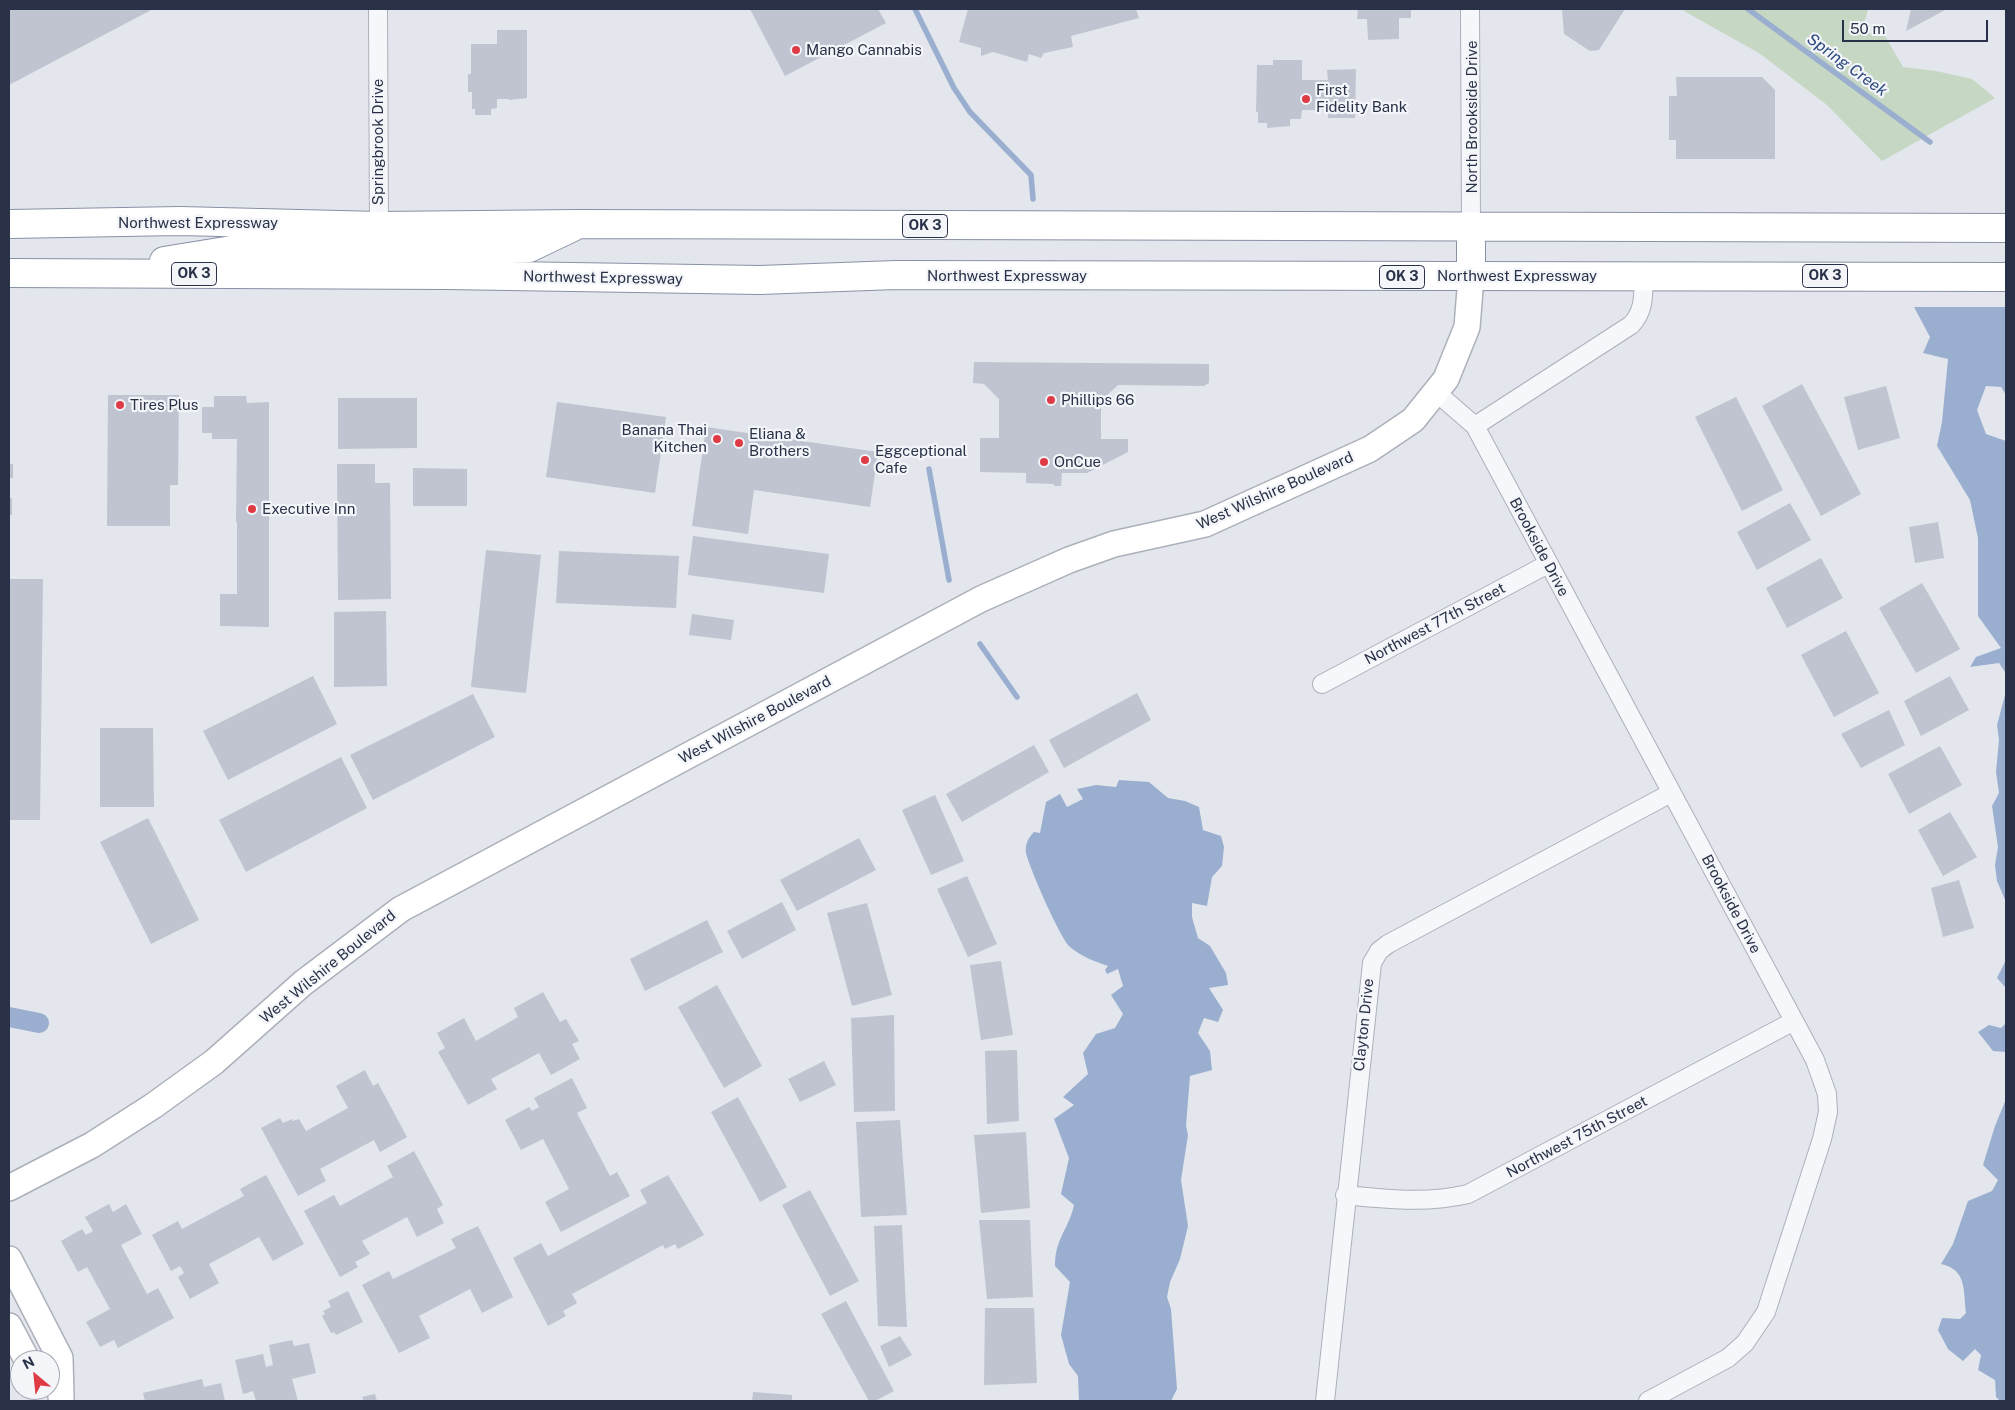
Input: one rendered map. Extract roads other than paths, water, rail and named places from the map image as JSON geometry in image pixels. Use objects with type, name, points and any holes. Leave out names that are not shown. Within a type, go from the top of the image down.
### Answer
[{"type":"highway","name":"Northwest Expressway","points":[[9,224],[180,222],[379,250],[760,280],[896,275],[2006,277]]},
{"type":"highway","name":"Northwest Expressway","points":[[9,273],[94,274],[379,250],[579,224],[2006,228]]},
{"type":"highway","points":[[1471,226],[1471,277]]},
{"type":"main road","name":"West Wilshire Boulevard","points":[[9,1188],[92,1145],[153,1106],[214,1062],[303,983],[401,909],[981,600],[1069,560],[1114,544],[1205,524],[1370,449],[1413,420],[1437,393],[1453,366],[1467,327],[1471,277]]},
{"type":"main road","points":[[9,1259],[56,1350]]},
{"type":"main road","points":[[9,1326],[22,1350]]},
{"type":"street","name":"Springbrook Drive","points":[[378,9],[379,250]]},
{"type":"street","name":"North Brookside Drive","points":[[1470,9],[1471,226]]},
{"type":"street","points":[[1475,426],[1631,325],[1639,316],[1642,306],[1644,276]]},
{"type":"street","name":"Brookside Drive","points":[[1437,393],[1475,426],[1822,1076],[1828,1112],[1822,1139],[1766,1312],[1745,1343],[1728,1358],[1648,1401]]},
{"type":"street","name":"Northwest 77th Street","points":[[1322,684],[1548,564]]},
{"type":"street","name":"Clayton Drive","points":[[1325,1401],[1345,1195],[1372,963],[1380,951],[1388,944],[1671,793]]},
{"type":"street","name":"Northwest 75th Street","points":[[1345,1195],[1411,1202],[1468,1194],[1794,1021]]},
{"type":"water","points":[[1914,307],[2006,307],[2006,395],[2001,387],[1986,386],[1977,410],[1986,434],[2006,441],[2006,685],[2005,672],[1999,663],[1970,667],[1976,657],[2001,648],[1978,616],[1978,538],[1970,500],[1937,446],[1942,422],[1948,359],[1923,353],[1930,337]]},
{"type":"water","points":[[2006,691],[2006,902],[1997,881],[1995,865],[1998,847],[1992,806],[1999,793],[1996,772],[1999,740],[1997,725]]},
{"type":"water","points":[[1119,780],[1149,782],[1168,798],[1185,801],[1199,807],[1203,830],[1221,836],[1224,847],[1222,866],[1212,877],[1207,906],[1192,903],[1192,917],[1198,938],[1210,946],[1226,973],[1228,985],[1209,988],[1223,1010],[1218,1022],[1204,1018],[1198,1033],[1210,1051],[1212,1070],[1190,1076],[1186,1126],[1188,1135],[1181,1180],[1188,1226],[1180,1259],[1170,1282],[1167,1297],[1171,1309],[1177,1389],[1171,1401],[1079,1401],[1078,1376],[1069,1364],[1061,1335],[1070,1282],[1055,1266],[1059,1241],[1074,1205],[1061,1194],[1069,1158],[1054,1119],[1074,1105],[1063,1097],[1088,1074],[1083,1053],[1096,1034],[1115,1028],[1123,1014],[1111,995],[1123,986],[1118,969],[1107,974],[1105,970],[1108,966],[1079,953],[1065,941],[1052,917],[1028,861],[1026,847],[1034,832],[1040,833],[1046,802],[1060,794],[1067,807],[1083,799],[1077,789],[1096,785],[1116,787]]},
{"type":"water","points":[[2006,960],[2006,988],[1997,978]]},
{"type":"water","points":[[2006,1023],[2006,1052],[1993,1051],[1978,1032],[1989,1025],[2001,1028]]},
{"type":"water","points":[[2006,1099],[2006,1401],[2000,1401],[1996,1397],[1995,1380],[1978,1370],[1981,1355],[1975,1349],[1963,1361],[1948,1349],[1938,1330],[1942,1318],[1960,1319],[1966,1313],[1964,1289],[1960,1276],[1949,1267],[1941,1264],[1953,1244],[1968,1201],[1992,1191],[1998,1180],[1983,1165],[1995,1126]]},
{"type":"waterway","points":[[915,9],[954,88],[970,112],[1031,175],[1033,199]]},
{"type":"waterway","name":"Spring Creek","points":[[1748,9],[1930,142]]},
{"type":"waterway","points":[[929,469],[949,580]]},
{"type":"waterway","points":[[980,644],[1017,697]]},
{"type":"waterway","points":[[9,1017],[39,1023]]},
{"type":"place","name":"Mango Cannabis","points":[[796,50]]},
{"type":"place","name":"First Fidelity Bank","points":[[1306,99]]},
{"type":"place","name":"Phillips 66","points":[[1051,400]]},
{"type":"place","name":"Tires Plus","points":[[120,405]]},
{"type":"place","name":"Banana Thai Kitchen","points":[[717,439]]},
{"type":"place","name":"Eliana & Brothers","points":[[739,443]]},
{"type":"place","name":"Eggceptional Cafe","points":[[865,460]]},
{"type":"place","name":"OnCue","points":[[1044,462]]},
{"type":"place","name":"Executive Inn","points":[[252,509]]}]
